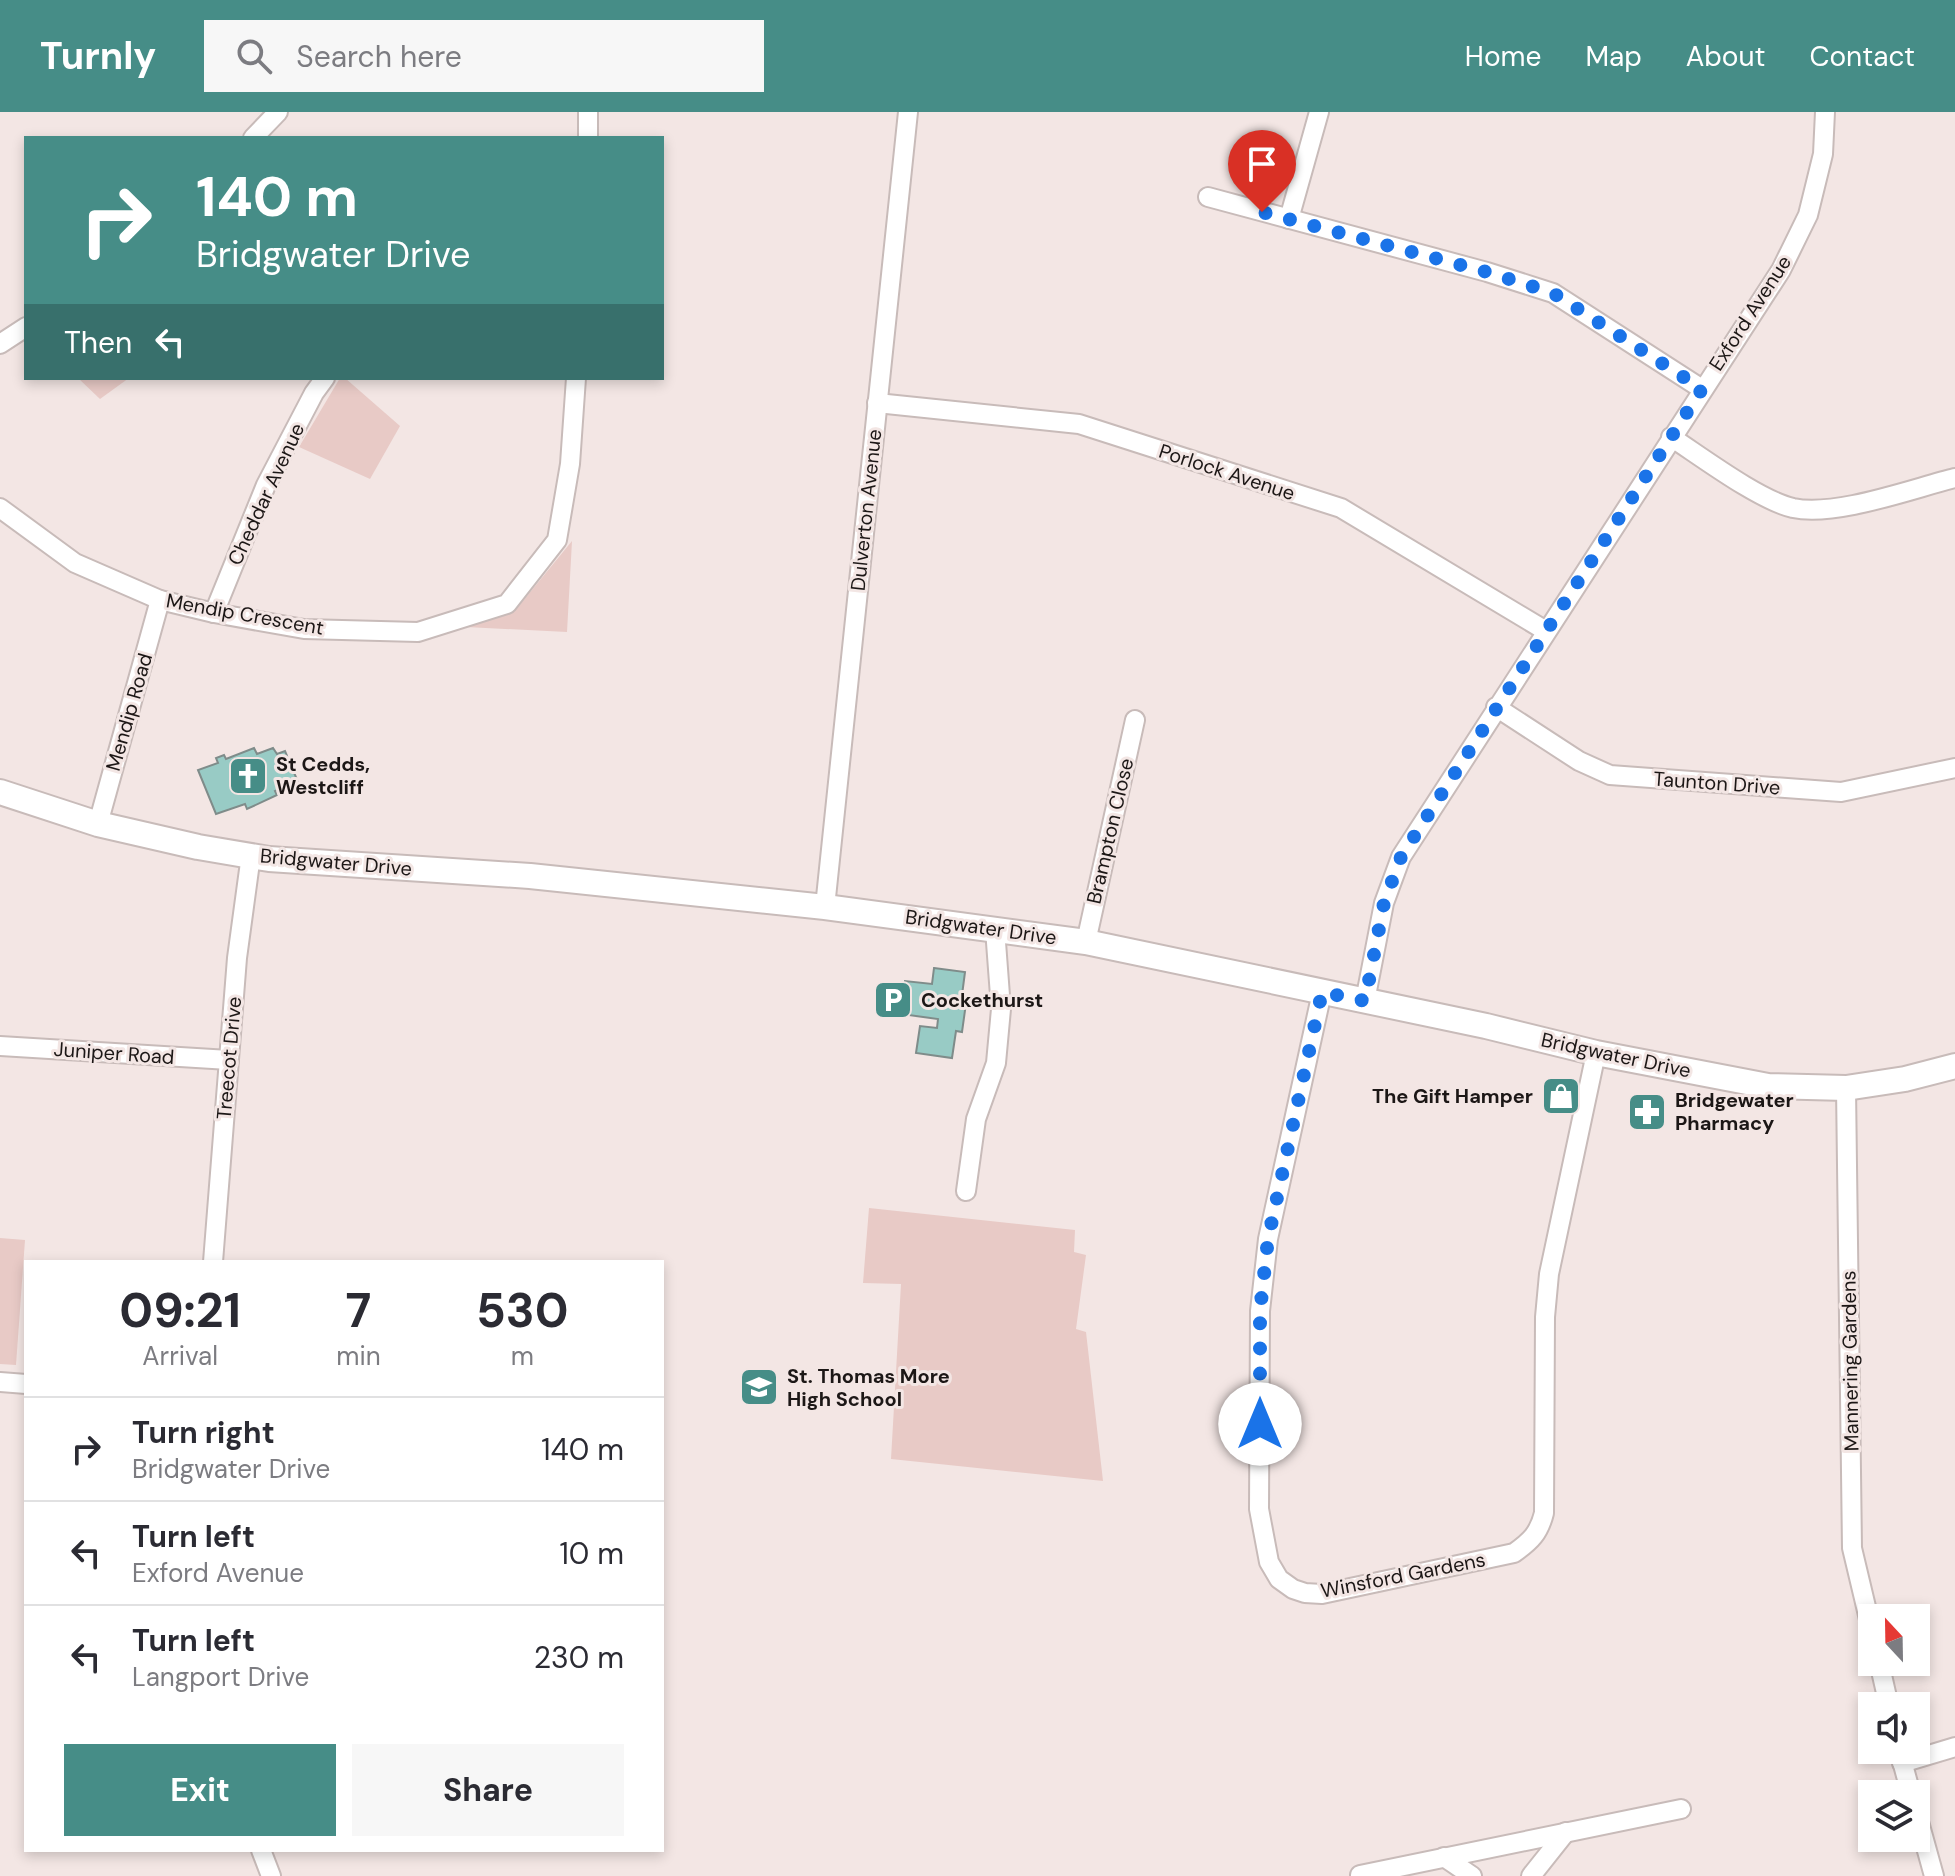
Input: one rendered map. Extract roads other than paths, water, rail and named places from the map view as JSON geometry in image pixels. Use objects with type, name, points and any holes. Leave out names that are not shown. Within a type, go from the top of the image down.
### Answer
[{"type":"street","points":[[255,136],[278,112]]},
{"type":"street","points":[[588,112],[588,136]]},
{"type":"street","name":"Dulverton Avenue","points":[[825,907],[908,112]]},
{"type":"street","points":[[1289,219],[1319,112]]},
{"type":"street","name":"Exford Avenue","points":[[1365,1001],[1384,903],[1401,857],[1781,270],[1808,215],[1823,154],[1825,112]]},
{"type":"street","points":[[1208,197],[1487,272],[1553,293],[1702,389]]},
{"type":"street","points":[[0,344],[24,328]]},
{"type":"street","name":"Cheddar Avenue","points":[[214,613],[266,485],[324,380]]},
{"type":"street","name":"Mendip Crescent","points":[[0,508],[75,563],[160,600],[304,629],[418,632],[507,604],[557,540],[570,464],[576,380]]},
{"type":"street","name":"Porlock Avenue","points":[[877,403],[1079,424],[1341,508],[1546,631]]},
{"type":"street","points":[[1671,437],[1769,500],[1794,508],[1831,510],[1955,478]]},
{"type":"street","name":"Mendip Road","points":[[98,824],[160,600]]},
{"type":"street","name":"Taunton Drive","points":[[1496,707],[1579,761],[1610,775],[1841,792],[1955,768]]},
{"type":"street","name":"Brampton Close","points":[[1086,942],[1135,720]]},
{"type":"street","name":"Bridgwater Drive","points":[[0,792],[98,824],[198,847],[269,859],[530,876],[825,907],[1086,942],[1596,1053],[1768,1086],[1846,1088],[1905,1079],[1955,1066]]},
{"type":"street","name":"Treecot Drive","points":[[213,1260],[237,958],[251,855]]},
{"type":"street","points":[[966,1191],[976,1119],[996,1063],[1001,1009],[995,929]]},
{"type":"street","name":"Winsford Gardens","points":[[1322,992],[1268,1239],[1260,1311],[1259,1509],[1269,1562],[1279,1579],[1305,1593],[1322,1594],[1514,1553],[1530,1542],[1540,1528],[1544,1513],[1545,1317],[1549,1274],[1596,1053]]},
{"type":"street","name":"Juniper Road","points":[[0,1046],[229,1060]]},
{"type":"street","name":"Mannering Gardens","points":[[1846,1088],[1852,1548],[1865,1604]]},
{"type":"street","points":[[0,1382],[24,1384]]},
{"type":"street","points":[[1930,1751],[1955,1747]]},
{"type":"street","points":[[1360,1875],[1681,1809]]},
{"type":"street","points":[[1531,1876],[1566,1832]]},
{"type":"street","points":[[262,1852],[271,1876]]},
{"type":"street","points":[[1927,1852],[1934,1876]]},
{"type":"street","points":[[1444,1857],[1472,1876]]},
{"type":"place","name":"St Cedds, Westcliff","points":[[248,776]]},
{"type":"place","name":"Cockethurst","points":[[893,1000]]},
{"type":"place","name":"The Gift Hamper","points":[[1561,1096]]},
{"type":"place","name":"Bridgewater Pharmacy","points":[[1647,1112]]},
{"type":"place","name":"St. Thomas More High School","points":[[759,1387]]}]
